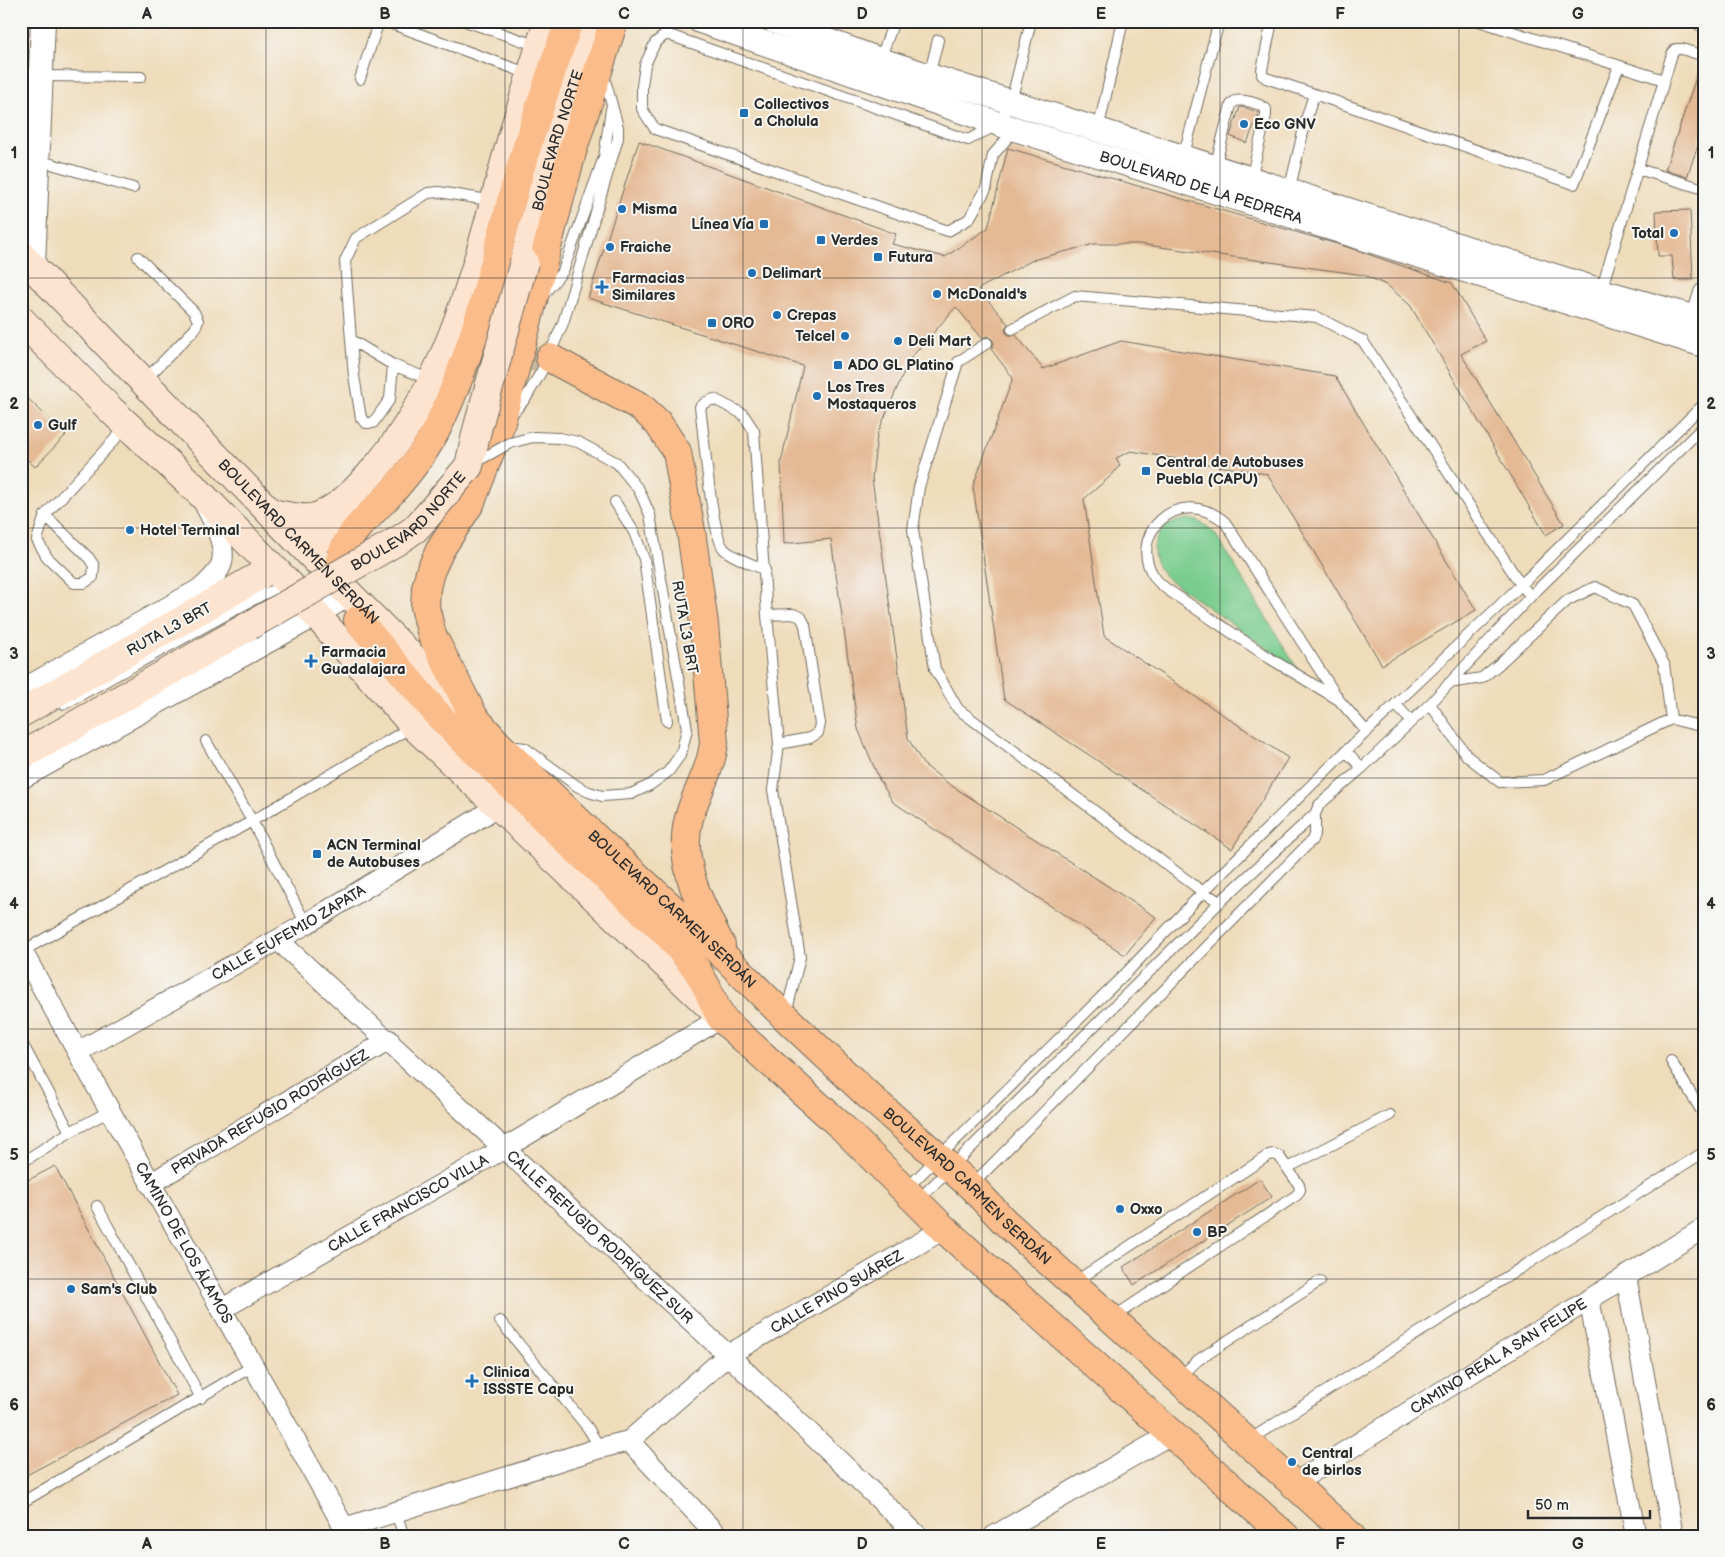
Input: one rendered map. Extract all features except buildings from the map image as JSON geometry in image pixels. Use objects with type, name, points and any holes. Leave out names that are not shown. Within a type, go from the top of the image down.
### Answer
[{"type":"main road","points":[[271,513],[296,518],[315,517],[333,508],[359,486],[384,459],[405,430],[452,385],[454,333],[470,289],[548,21]]},
{"type":"main road","name":"BOULEVARD NORTE","points":[[320,538],[368,517],[400,482],[426,448],[438,426],[452,385],[474,336],[518,176],[568,21]]},
{"type":"main road","name":"BOULEVARD NORTE","points":[[21,756],[407,535],[427,516],[469,466],[555,141],[595,21]]},
{"type":"main road","points":[[474,717],[432,635],[425,607],[426,588],[430,572],[440,550],[471,502],[500,426],[572,152],[614,21]]},
{"type":"main road","name":"BOULEVARD CARMEN SERDÁN","points":[[27,260],[271,513],[444,689],[474,717],[498,744],[728,960],[870,1097],[1351,1536]]},
{"type":"main road","points":[[24,325],[198,492],[289,584],[414,726],[498,807],[721,1018],[842,1127],[944,1229],[1285,1536]]},
{"type":"main road","points":[[550,358],[641,407],[666,432],[677,452],[691,531],[704,624],[714,742],[707,773],[689,817],[686,834],[687,854],[692,883],[728,960]]},
{"type":"main road","points":[[368,517],[346,540],[347,589],[438,716],[670,937],[697,970],[721,1018]]},
{"type":"main road","points":[[21,713],[259,576]]},
{"type":"main road","points":[[842,1127],[870,1097]]},
{"type":"street","points":[[27,260],[38,160],[43,21]]},
{"type":"street","name":"BOULEVARD DE LA PEDRERA","points":[[700,21],[1180,168],[1697,343]]},
{"type":"street","name":"BOULEVARD DE LA PEDRERA","points":[[774,21],[880,60],[930,76],[1016,117],[1098,130],[1180,168],[1215,167],[1248,190]]},
{"type":"street","name":"BOULEVARD DE LA PEDRERA","points":[[1285,202],[1601,292],[1700,318]]},
{"type":"street","points":[[1697,343],[1704,294]]},
{"type":"street","points":[[21,690],[203,587],[216,574],[222,562],[222,545],[214,523],[198,492]]},
{"type":"street","name":"BOULEVARD NORTE","points":[[21,780],[318,615],[347,589]]},
{"type":"street","name":"CALLE EUFEMIO ZAPATA","points":[[78,1052],[306,924],[498,807]]},
{"type":"street","name":"CALLE REFUGIO RODRÍGUEZ SUR","points":[[278,940],[728,1355],[918,1536]]},
{"type":"street","name":"CAMINO DE LOS ÁLAMOS","points":[[22,951],[150,1184],[346,1532]]},
{"type":"street","name":"CALLE FRANCISCO VILLA","points":[[222,1309],[505,1148],[721,1018]]},
{"type":"street","name":"PRIVADA REFUGIO RODRÍGUEZ","points":[[150,1184],[388,1040]]},
{"type":"street","name":"CAMINO REAL A SAN FELIPE","points":[[1293,1484],[1704,1228]]},
{"type":"street","name":"CALLE PINO SUÁREZ","points":[[629,1441],[728,1355],[944,1229]]},
{"type":"street","points":[[1626,1276],[1672,1536]]},
{"type":"street","points":[[1589,1299],[1636,1536]]},
{"type":"street","points":[[994,1536],[1171,1434]]},
{"type":"street","points":[[346,1532],[396,1512],[600,1448],[629,1441],[718,1536]]},
{"type":"lane","points":[[360,79],[379,21]]},
{"type":"lane","points":[[384,21],[532,75]]},
{"type":"lane","points":[[466,21],[540,47]]},
{"type":"lane","points":[[880,60],[894,21]]},
{"type":"lane","points":[[1016,117],[968,140],[666,34],[655,43],[645,65],[642,86],[642,109],[655,129],[948,231],[969,219],[986,188],[993,155],[1016,117],[1031,21]]},
{"type":"lane","points":[[1098,130],[1123,21]]},
{"type":"lane","points":[[1180,168],[1219,21]]},
{"type":"lane","points":[[1272,21],[1262,70],[1262,75],[1266,78],[1574,184],[1620,66]]},
{"type":"lane","points":[[1479,21],[1664,80]]},
{"type":"lane","points":[[930,76],[938,40]]},
{"type":"lane","points":[[1601,292],[1672,54],[1676,50],[1682,49],[1704,56]]},
{"type":"lane","points":[[500,426],[526,398],[545,365],[563,323],[618,138],[618,127],[601,63]]},
{"type":"lane","points":[[42,76],[142,77]]},
{"type":"lane","points":[[1285,202],[1314,94]]},
{"type":"lane","points":[[1215,167],[1235,100],[1262,106],[1266,109],[1266,115],[1248,190]]},
{"type":"lane","points":[[532,302],[545,294],[564,271],[604,157],[612,104]]},
{"type":"lane","points":[[38,160],[133,188]]},
{"type":"lane","points":[[1638,169],[1704,189]]},
{"type":"lane","points":[[393,365],[390,398],[373,423],[366,423],[361,418],[354,376],[345,260],[356,238],[428,193],[439,192],[495,201]]},
{"type":"lane","points":[[138,257],[194,312],[198,320],[195,329],[144,381]]},
{"type":"lane","points":[[1012,329],[1075,296],[1317,317],[1363,341],[1521,585],[1531,596]]},
{"type":"lane","points":[[351,340],[393,365],[452,385]]},
{"type":"lane","points":[[987,343],[958,362],[919,487],[913,530],[935,669],[958,709],[1203,892],[1220,902]]},
{"type":"lane","points":[[765,570],[726,551],[720,542],[715,522],[700,407],[706,402],[714,400],[743,414],[754,432],[779,744],[773,790],[800,957],[786,1018]]},
{"type":"lane","points":[[953,1171],[1130,969],[1203,892],[1346,751],[1521,585],[1704,404]]},
{"type":"lane","points":[[45,515],[89,558],[94,566],[93,576],[84,583],[74,583],[46,557],[37,540],[45,515],[127,425]]},
{"type":"lane","points":[[910,1196],[953,1171],[1220,902],[1315,814],[1319,805],[1362,768],[1430,704],[1531,596],[1704,426]]},
{"type":"lane","name":"RUTA L3 BRT","points":[[469,466],[510,443],[533,437],[559,438],[578,442],[617,463],[639,490],[650,515],[688,729],[681,754],[668,772],[650,785],[631,794],[602,796],[577,786],[525,748],[498,744]]},
{"type":"lane","points":[[615,502],[634,532],[644,559],[667,721]]},
{"type":"lane","points":[[1339,700],[1247,643],[1156,580],[1149,566],[1147,554],[1149,538],[1156,524],[1176,510],[1194,507],[1215,513],[1225,522],[1339,700],[1366,732]]},
{"type":"lane","name":"RUTA L3 BRT","points":[[55,709],[260,596],[289,584],[319,580],[347,589]]},
{"type":"lane","points":[[1449,684],[1482,678],[1568,600],[1595,587],[1633,606],[1664,664],[1671,719]]},
{"type":"lane","points":[[768,615],[792,614],[801,617],[805,624],[820,724],[818,733],[810,738],[779,744]]},
{"type":"lane","points":[[1396,704],[1411,721]]},
{"type":"lane","points":[[1430,704],[1467,756],[1500,782],[1544,780],[1671,719],[1704,727]]},
{"type":"lane","points":[[22,951],[252,821],[414,726]]},
{"type":"lane","points":[[206,741],[252,821],[306,924]]},
{"type":"lane","points":[[1346,751],[1362,768]]},
{"type":"lane","points":[[910,1196],[953,1171],[1312,840],[1315,832],[1315,814]]},
{"type":"lane","points":[[21,1041],[70,1132]]},
{"type":"lane","points":[[1671,1061],[1704,1115]]},
{"type":"lane","points":[[21,1163],[70,1132],[110,1111]]},
{"type":"lane","points":[[1287,1168],[1390,1115]]},
{"type":"lane","points":[[1246,1442],[1704,1152]]},
{"type":"lane","points":[[1073,1284],[1269,1155],[1279,1156],[1299,1184],[1300,1190],[1298,1195],[1111,1318]]},
{"type":"lane","points":[[97,1206],[201,1398]]},
{"type":"lane","points":[[1178,1379],[1198,1360],[1320,1281]]},
{"type":"lane","points":[[500,1321],[588,1428],[600,1448]]},
{"type":"lane","points":[[21,1503],[253,1366]]},
{"type":"lane","points":[[396,1512],[404,1536]]},
{"type":"green space","points":[[1189,519],[1204,524],[1216,535],[1298,670],[1169,580],[1161,570],[1154,551],[1155,541],[1167,526],[1177,521]]},
{"type":"tunnel","points":[[472,379],[491,368],[509,361],[528,357],[550,358]]},
{"type":"tunnel","points":[[259,576],[321,538]]},
{"type":"place","name":"Collectivos a Cholula","points":[[744,113]]},
{"type":"place","name":"Eco GNV","points":[[1244,124]]},
{"type":"place","name":"Misma","points":[[622,209]]},
{"type":"place","name":"Línea Vía","points":[[764,224]]},
{"type":"place","name":"Total","points":[[1674,233]]},
{"type":"place","name":"Verdes","points":[[821,240]]},
{"type":"place","name":"Fraiche","points":[[610,247]]},
{"type":"place","name":"Futura","points":[[878,257]]},
{"type":"place","name":"Delimart","points":[[752,273]]},
{"type":"place","name":"Farmacias Similares","points":[[602,287]]},
{"type":"place","name":"McDonald's","points":[[937,294]]},
{"type":"place","name":"Crepas","points":[[777,315]]},
{"type":"place","name":"ORO","points":[[712,323]]},
{"type":"place","name":"Telcel","points":[[845,336]]},
{"type":"place","name":"Deli Mart","points":[[898,341]]},
{"type":"place","name":"ADO GL Platino","points":[[838,365]]},
{"type":"place","name":"Los Tres Mostaqueros","points":[[817,396]]},
{"type":"place","name":"Gulf","points":[[38,425]]},
{"type":"place","name":"Central de Autobuses Puebla (CAPU)","points":[[1146,471]]},
{"type":"place","name":"Hotel Terminal","points":[[130,530]]},
{"type":"place","name":"Farmacia Guadalajara","points":[[311,661]]},
{"type":"place","name":"ACN Terminal de Autobuses","points":[[317,854]]},
{"type":"place","name":"Oxxo","points":[[1120,1209]]},
{"type":"place","name":"BP","points":[[1197,1232]]},
{"type":"place","name":"Sam's Club","points":[[71,1289]]},
{"type":"place","name":"Clinica ISSSTE Capu","points":[[472,1381]]},
{"type":"place","name":"Central de birlos","points":[[1292,1462]]}]
